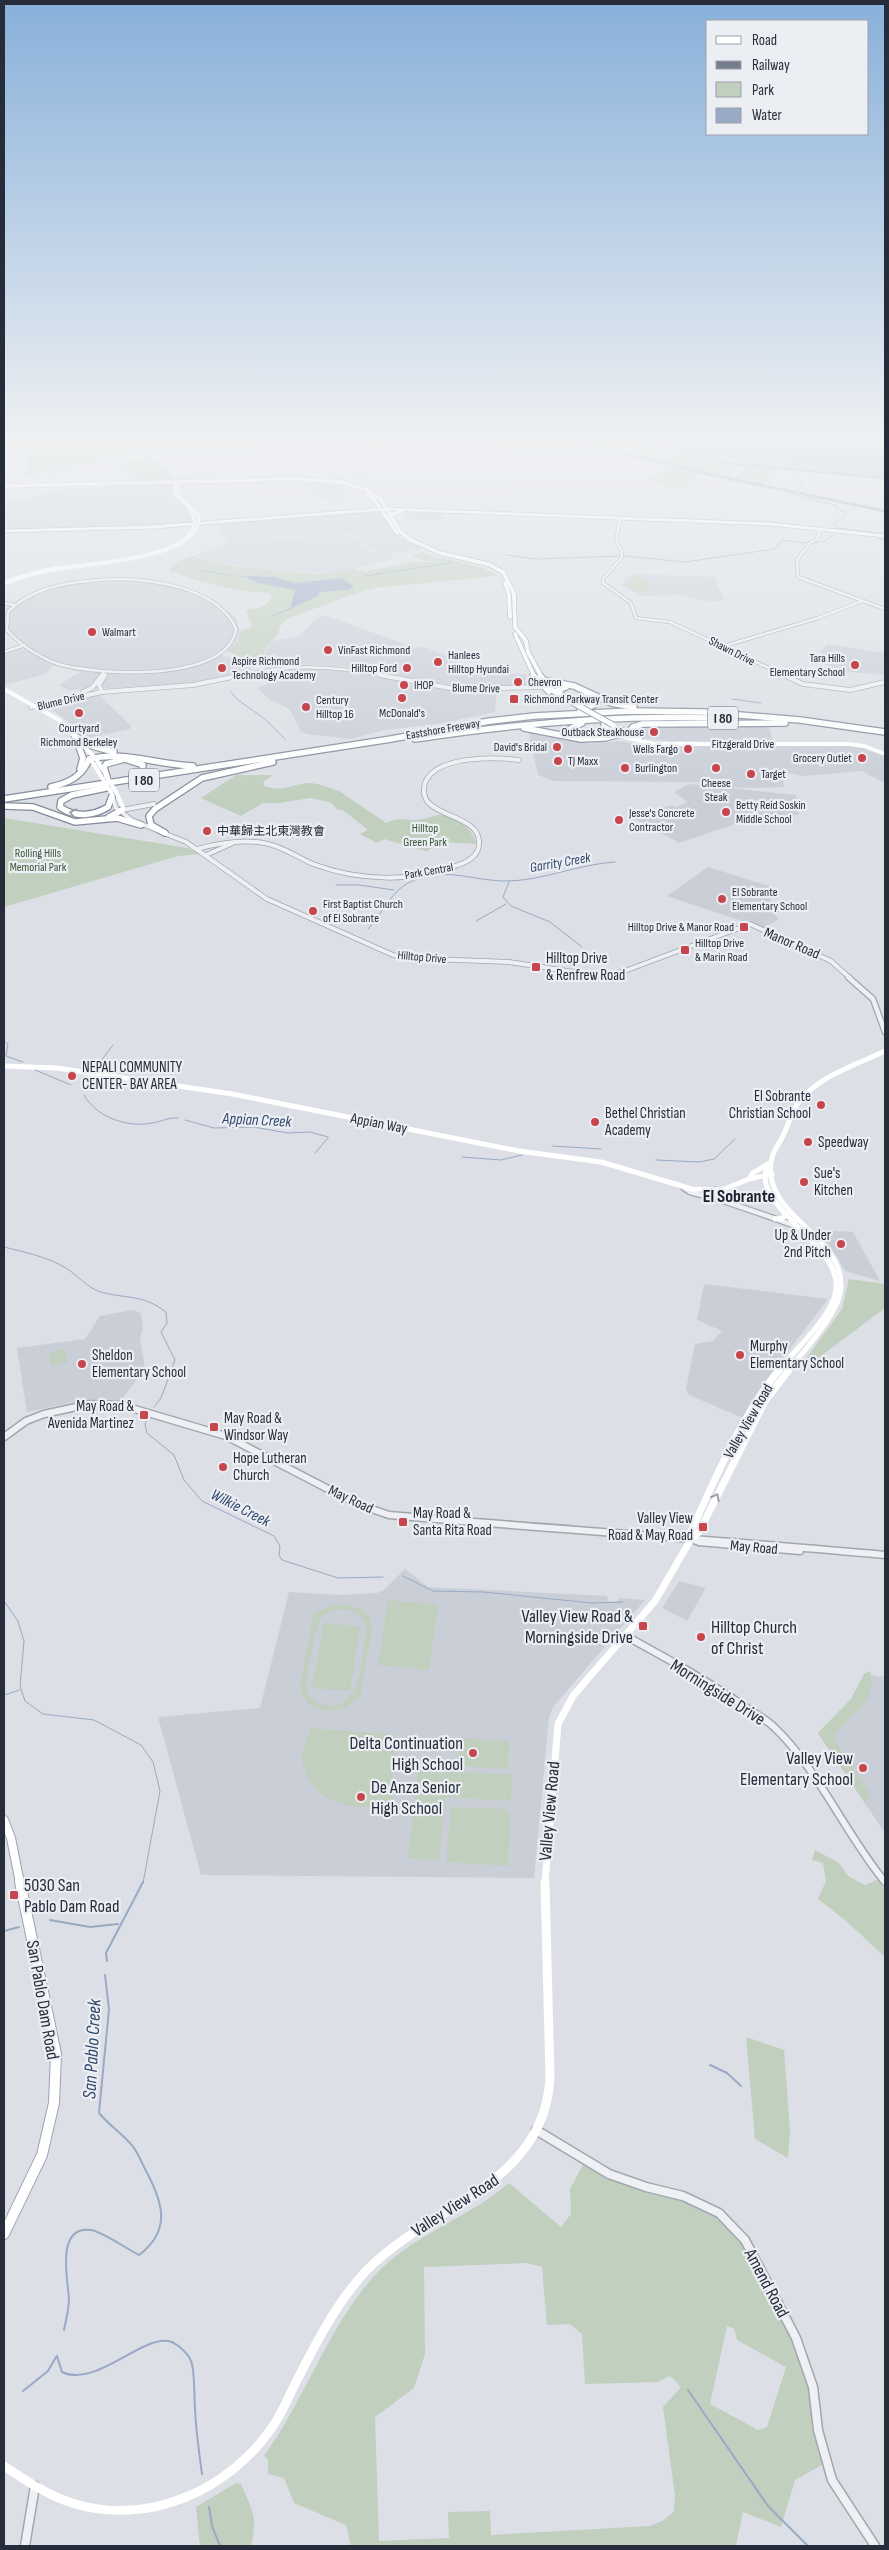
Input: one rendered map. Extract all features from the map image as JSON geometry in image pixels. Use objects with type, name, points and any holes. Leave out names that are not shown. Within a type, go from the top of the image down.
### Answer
[{"type":"highway","points":[[446,734],[527,728],[547,730],[589,741],[620,732],[613,725],[573,707],[545,685],[525,660],[521,642],[511,627],[509,595],[502,576],[490,568],[469,563]]},
{"type":"highway","points":[[484,563],[503,572],[514,594],[516,627],[526,641],[528,652],[545,685],[579,706],[592,715],[604,724],[606,732],[594,738],[578,737],[570,731],[572,727],[581,723],[648,717]]},
{"type":"highway","points":[[545,685],[558,684],[578,687],[620,705],[703,712]]},
{"type":"highway","points":[[512,718],[582,709],[594,705],[593,699],[575,689],[566,686],[545,685]]},
{"type":"highway","points":[[563,697],[558,692],[559,688],[575,689]]},
{"type":"highway","name":"Eastshore Freeway","points":[[4,799],[391,739],[512,718],[631,711],[703,712],[781,718],[885,734]]},
{"type":"highway","points":[[391,739],[460,727],[592,715]]},
{"type":"highway","points":[[446,734],[493,724],[561,717]]},
{"type":"highway","name":"Eastshore Freeway","points":[[4,799],[142,781],[446,734],[535,723],[648,717],[739,719],[885,734]]},
{"type":"highway","points":[[640,738],[630,731],[633,727],[644,724],[730,722],[798,724]]},
{"type":"highway","points":[[75,736],[92,746],[130,756]]},
{"type":"highway","points":[[4,799],[65,781],[81,768],[83,758],[75,736]]},
{"type":"highway","points":[[33,790],[72,780],[84,771],[89,759],[114,754],[183,766],[260,759]]},
{"type":"highway","points":[[165,833],[151,825],[149,816],[153,811],[180,792],[211,774],[284,759]]},
{"type":"highway","points":[[41,793],[131,777],[142,772],[144,767],[134,760],[113,761],[105,766],[104,777]]},
{"type":"highway","points":[[114,794],[108,807],[91,814],[70,813],[64,811],[59,805],[63,799],[72,795],[142,781]]},
{"type":"highway","points":[[154,804],[180,792]]},
{"type":"highway","points":[[4,806],[32,807],[67,820],[83,822],[118,818],[141,825]]},
{"type":"highway","points":[[83,822],[104,819],[122,810]]},
{"type":"main road","points":[[4,583],[52,569],[88,563]]},
{"type":"main road","points":[[4,689],[34,706],[69,731]]},
{"type":"main road","points":[[4,694],[48,712],[75,736],[93,758],[92,760],[123,808],[122,810]]},
{"type":"main road","name":"Fitzgerald Drive","points":[[604,724],[637,741],[661,744],[854,744],[885,753]]},
{"type":"main road","name":"Fitzgerald Drive","points":[[620,732],[662,742],[847,742],[866,744],[885,753]]},
{"type":"main road","name":"Appian Way","points":[[4,1066],[57,1068],[232,1094],[519,1151],[593,1161],[684,1188],[715,1190],[732,1187],[768,1164],[797,1106],[806,1093],[885,1051]]},
{"type":"main road","points":[[768,1164],[772,1174]]},
{"type":"main road","name":"Valley View Road","points":[[691,1539],[691,1531],[761,1393],[825,1312],[836,1292],[835,1276],[826,1258],[786,1214],[768,1190],[764,1175],[768,1164]]},
{"type":"main road","name":"Appian Way","points":[[750,1177],[772,1174]]},
{"type":"main road","name":"Valley View Road","points":[[4,2466],[35,2485],[74,2503],[94,2508],[140,2510],[170,2503],[194,2494],[240,2465],[258,2447],[274,2424],[303,2368],[364,2272],[397,2243],[492,2185],[521,2155],[536,2130],[545,2106],[549,2088],[550,2058],[544,1881],[558,1724],[568,1704],[662,1591],[691,1539],[699,1532],[765,1401],[839,1303],[843,1288],[839,1268],[830,1253],[779,1197],[772,1174]]},
{"type":"main road","points":[[750,1177],[768,1190]]},
{"type":"main road","points":[[775,1219],[783,1218],[786,1214]]},
{"type":"main road","name":"San Pablo Dam Road","points":[[4,1820],[15,1856],[56,2054],[54,2102],[42,2155],[4,2234]]},
{"type":"street","name":"Shawn Drive","points":[[617,563],[603,579],[603,583],[631,603],[636,618],[668,621],[724,646],[763,667],[807,685],[850,690],[885,682]]},
{"type":"street","points":[[796,563],[798,577],[885,609]]},
{"type":"street","points":[[103,580],[135,580],[173,586],[190,592],[226,612],[236,624],[236,634],[230,645],[206,660],[155,672],[105,673],[56,663],[11,635],[6,627],[7,614],[14,605],[32,594],[71,584],[103,580]]},
{"type":"street","points":[[724,646],[818,618],[862,601]]},
{"type":"street","points":[[4,604],[14,605]]},
{"type":"street","points":[[4,651],[25,645]]},
{"type":"street","name":"Blume Drive","points":[[34,706],[73,695],[99,691],[193,685],[265,670],[312,666],[345,668],[455,689],[545,685]]},
{"type":"street","points":[[73,695],[91,690],[105,673]]},
{"type":"street","points":[[99,691],[100,683],[105,673]]},
{"type":"street","points":[[94,684],[99,691]]},
{"type":"street","name":"Blume Drive","points":[[34,706],[99,691]]},
{"type":"street","points":[[48,712],[44,708],[50,703]]},
{"type":"street","name":"Park Central","points":[[198,849],[228,841],[277,846],[320,866],[359,875],[394,876],[444,870],[463,864],[473,857],[479,846],[479,838],[468,825],[430,805],[423,793],[427,779],[439,769],[462,761],[491,757],[519,760]]},
{"type":"street","points":[[122,810],[154,804]]},
{"type":"street","name":"Hilltop Drive","points":[[122,810],[141,825],[165,833],[198,849],[267,899],[376,948],[405,958],[498,961],[606,976],[622,972],[750,924]]},
{"type":"street","points":[[206,855],[240,841]]},
{"type":"street","points":[[206,855],[211,846]]},
{"type":"street","name":"Manor Road","points":[[750,924],[831,961],[873,999],[885,1032]]},
{"type":"street","points":[[684,1188],[690,1192],[723,1201],[798,1227],[807,1228]]},
{"type":"street","points":[[715,1190],[716,1196],[723,1201]]},
{"type":"street","name":"May Road","points":[[4,1437],[26,1421],[44,1414],[90,1404],[112,1404],[226,1436],[357,1504],[389,1515],[691,1539],[699,1542],[812,1552],[818,1550],[885,1555]]},
{"type":"street","name":"Morningside Drive","points":[[626,1636],[718,1688],[774,1727],[793,1749],[842,1819],[869,1863],[885,1882]]},
{"type":"street","name":"Amend Road","points":[[536,2130],[609,2174],[646,2187],[683,2196],[719,2213],[745,2240],[796,2338],[812,2387],[818,2430],[832,2480],[875,2546]]},
{"type":"street","points":[[25,2546],[35,2485]]},
{"type":"shaded area","points":[[222,563],[376,563],[350,570],[314,573]]},
{"type":"shaded area","points":[[631,574],[715,577],[724,600],[706,602],[682,595],[639,596],[621,584]]},
{"type":"shaded area","points":[[134,578],[175,585],[194,591],[223,608],[236,617],[241,634],[234,645],[221,655],[245,664],[253,670],[185,684],[68,690],[59,685],[80,672],[53,665],[46,674],[4,685],[4,653],[22,646],[4,632],[4,612],[6,608],[22,597],[38,591],[84,580]]},
{"type":"shaded area","points":[[325,615],[415,648],[422,646],[452,658],[465,672],[525,674],[532,686],[461,687],[351,667],[296,664],[266,668],[261,662],[266,649],[273,641],[300,636],[316,618]]},
{"type":"shaded area","name":"Tara Hills Elementary School","points":[[827,644],[885,653],[885,675],[839,671],[812,659],[819,655],[828,657],[820,653]]},
{"type":"shaded area","points":[[296,666],[343,668],[456,690],[497,690],[495,712],[443,723],[384,730],[351,739],[307,734],[300,731],[292,713],[286,707],[268,699],[258,688],[273,681],[260,672]]},
{"type":"shaded area","points":[[99,695],[131,726],[130,729],[88,738],[52,709],[59,703]]},
{"type":"shaded area","points":[[679,725],[762,725],[769,727],[773,742],[667,741],[643,738],[646,735],[643,729]]},
{"type":"shaded area","points":[[528,731],[553,734],[589,744],[618,741],[659,747],[659,745],[856,745],[885,755],[885,783],[861,771],[805,776],[782,772],[784,787],[763,788],[720,787],[696,782],[553,781],[538,775]]},
{"type":"shaded area","name":"Betty Reid Soskin Middle School","points":[[689,784],[796,795],[799,815],[768,816],[750,819],[679,843],[635,819],[671,805],[676,807],[688,802],[674,792]]},
{"type":"shaded area","name":"El Sobrante Elementary School","points":[[708,867],[769,886],[771,901],[778,920],[763,928],[667,896]]},
{"type":"shaded area","points":[[818,1230],[853,1232],[880,1281],[845,1271],[836,1255],[816,1233]]},
{"type":"shaded area","name":"Murphy Elementary School","points":[[704,1284],[828,1299],[759,1390],[743,1418],[689,1395],[686,1389],[695,1344],[713,1341],[722,1331],[697,1320]]},
{"type":"shaded area","name":"Sheldon Elementary School","points":[[133,1310],[141,1313],[143,1328],[140,1338],[145,1369],[121,1400],[89,1399],[27,1412],[17,1348],[85,1339],[100,1316]]},
{"type":"shaded area","name":"De Anza Senior High School","points":[[405,1569],[428,1587],[607,1596],[608,1602],[618,1601],[619,1598],[645,1600],[553,1707],[549,1718],[534,1878],[201,1875],[158,1717],[260,1708],[289,1592],[340,1595],[377,1593],[385,1589]]},
{"type":"shaded area","points":[[679,1581],[706,1588],[687,1621],[662,1608]]},
{"type":"shaded area","name":"Valley View Elementary School","points":[[864,1674],[885,1677],[885,1833],[818,1733],[851,1699]]},
{"type":"green space","points":[[175,563],[219,563],[315,574],[355,569],[364,572],[405,563],[464,563],[484,568],[498,576],[374,588],[289,618],[280,626],[278,634],[265,649],[262,661],[267,667],[263,667],[227,651],[238,641],[242,630],[252,628],[246,610],[265,605],[273,596],[268,593],[243,591],[206,583],[171,572],[170,569]]},
{"type":"green space","points":[[633,577],[640,577],[654,584],[645,587],[657,590],[640,592],[625,584]]},
{"type":"green space","name":"Hilltop Green Park","points":[[236,775],[274,775],[264,781],[264,786],[270,788],[315,783],[339,791],[386,823],[397,819],[419,820],[445,815],[457,820],[467,828],[476,844],[445,842],[426,851],[384,839],[377,843],[360,834],[368,830],[343,810],[338,810],[330,802],[310,798],[279,803],[263,803],[241,816],[201,798]]},
{"type":"green space","name":"Rolling Hills Memorial Park","points":[[4,818],[187,848],[200,854],[178,856],[4,907]]},
{"type":"green space","points":[[849,1279],[885,1284],[885,1308],[809,1365],[803,1363],[842,1309]]},
{"type":"green space","points":[[65,1349],[68,1362],[52,1366],[48,1353]]},
{"type":"green space","points":[[388,1600],[438,1605],[429,1670],[378,1665]]},
{"type":"green space","points":[[335,1605],[349,1605],[361,1609],[369,1617],[371,1623],[372,1630],[360,1696],[353,1703],[335,1710],[317,1708],[309,1704],[303,1697],[300,1687],[314,1611],[320,1611]],"holes":[[[346,1610],[355,1612],[362,1617],[366,1630],[358,1680],[353,1692],[346,1701],[336,1705],[323,1705],[313,1700],[307,1690],[313,1643],[321,1619],[332,1611]]]},
{"type":"green space","points":[[324,1623],[360,1626],[350,1691],[312,1688]]},
{"type":"green space","points":[[870,1671],[870,1691],[866,1700],[834,1735],[834,1739],[870,1794],[865,1803],[818,1733],[851,1699],[864,1674]]},
{"type":"green space","points":[[310,1728],[391,1734],[396,1738],[391,1807],[358,1807],[338,1803],[320,1792],[306,1774],[303,1762],[302,1754]]},
{"type":"green space","points":[[460,1738],[509,1741],[508,1769],[458,1766]]},
{"type":"green space","points":[[418,1769],[512,1775],[511,1801],[445,1797],[439,1861],[408,1858]]},
{"type":"green space","points":[[451,1807],[505,1809],[510,1816],[508,1866],[446,1862]]},
{"type":"green space","points":[[815,1850],[839,1863],[848,1876],[865,1885],[882,1878],[885,1882],[885,1957],[845,1920],[818,1899],[826,1881],[823,1863],[812,1860]]},
{"type":"green space","points":[[746,2037],[784,2050],[790,2131],[788,2158],[755,2139]]},
{"type":"green space","points":[[585,2161],[609,2174],[683,2196],[719,2213],[745,2240],[796,2338],[813,2387],[827,2462],[795,2480],[781,2527],[743,2512],[736,2546],[351,2546],[346,2525],[294,2503],[284,2478],[268,2474],[268,2459],[264,2456],[293,2410],[347,2312],[380,2270],[395,2257],[427,2235],[478,2206],[509,2183],[561,2227],[571,2214],[570,2189]],"holes":[[[526,2263],[542,2267],[547,2325],[570,2324],[582,2334],[585,2384],[658,2382],[670,2376],[681,2387],[663,2407],[675,2496],[674,2511],[664,2520],[650,2526],[491,2535],[490,2511],[448,2512],[449,2538],[379,2541],[375,2417],[414,2388],[425,2354],[424,2267]],[[727,2326],[734,2329],[737,2340],[786,2367],[767,2427],[758,2430],[710,2404]]]},
{"type":"green space","points":[[236,2483],[241,2484],[253,2513],[254,2527],[251,2546],[200,2546],[196,2507]]},
{"type":"water","points":[[245,577],[274,577],[297,583],[341,578],[354,586],[349,590],[320,592],[318,596],[292,608],[291,604],[295,590],[258,583]]},
{"type":"waterway","name":"Garrity Creek","points":[[365,576],[450,563]]},
{"type":"waterway","points":[[198,570],[235,576]]},
{"type":"waterway","points":[[238,576],[247,577]]},
{"type":"waterway","name":"Garrity Creek","points":[[272,616],[292,608]]},
{"type":"waterway","name":"Garrity Creek","points":[[230,691],[238,700],[265,719],[285,739]]},
{"type":"waterway","points":[[732,699],[761,703]]},
{"type":"waterway","name":"Garrity Creek","points":[[368,929],[396,892],[408,883],[421,878],[445,874],[493,880],[520,880],[547,876],[601,863],[615,862]]},
{"type":"waterway","name":"Garrity Creek","points":[[509,882],[503,897],[511,906],[550,922],[582,947]]},
{"type":"waterway","name":"Garrity Creek","points":[[336,885],[359,885],[394,890]]},
{"type":"waterway","points":[[476,921],[506,904]]},
{"type":"waterway","name":"Appian Creek","points":[[4,1041],[8,1044],[6,1056],[23,1062]]},
{"type":"waterway","points":[[94,1070],[113,1045]]},
{"type":"waterway","name":"Appian Creek","points":[[35,1070],[71,1085]]},
{"type":"waterway","name":"Appian Creek","points":[[84,1095],[89,1103],[104,1115],[123,1122],[142,1124],[178,1118]]},
{"type":"waterway","name":"Appian Creek","points":[[185,1120],[214,1128],[253,1127],[288,1133],[310,1132],[328,1137]]},
{"type":"waterway","points":[[315,1153],[328,1138]]},
{"type":"waterway","name":"Appian Creek","points":[[656,1160],[699,1162],[714,1159],[735,1139]]},
{"type":"waterway","name":"Appian Creek","points":[[552,1146],[601,1149]]},
{"type":"waterway","name":"Appian Creek","points":[[462,1157],[501,1160],[522,1155]]},
{"type":"waterway","name":"Wilkie Creek","points":[[4,1247],[36,1255],[59,1264],[97,1290],[150,1302],[166,1312],[167,1323],[161,1332],[175,1360],[161,1398],[154,1407]]},
{"type":"waterway","name":"Wilkie Creek","points":[[147,1417],[145,1425],[147,1433],[174,1455],[184,1480],[202,1501],[274,1536],[280,1546],[279,1555],[282,1560],[338,1578],[383,1577]]},
{"type":"waterway","name":"Wilkie Creek","points":[[403,1576],[433,1591],[483,1592],[592,1603],[623,1602]]},
{"type":"waterway","name":"San Pablo Creek","points":[[4,1601],[18,1621],[24,1641],[20,1686],[25,1701],[43,1714],[94,1720],[141,1745],[153,1762],[160,1791],[143,1883]]},
{"type":"waterway","points":[[4,1695],[20,1690]]},
{"type":"waterway","name":"San Pablo Creek","points":[[107,1961],[106,1953],[143,1882]]},
{"type":"waterway","points":[[50,1920],[90,1927],[118,1924]]},
{"type":"waterway","points":[[4,1931],[19,1927]]},
{"type":"waterway","name":"San Pablo Creek","points":[[64,2330],[69,2299],[66,2256],[72,2236],[80,2231],[96,2231],[139,2255],[156,2236],[160,2226],[160,2204],[137,2152],[99,2113],[109,2009],[105,1975]]},
{"type":"waterway","points":[[710,2065],[727,2073],[741,2086]]},
{"type":"waterway","name":"San Pablo Creek","points":[[57,2356],[62,2372],[75,2375],[90,2373],[105,2367],[149,2344],[161,2341],[172,2342],[181,2348],[189,2357],[193,2369],[196,2425],[202,2474]]},
{"type":"waterway","points":[[23,2391],[48,2371],[56,2357]]},
{"type":"waterway","points":[[688,2390],[768,2506],[808,2546]]},
{"type":"waterway","name":"San Pablo Creek","points":[[209,2507],[212,2526],[220,2546]]},
{"type":"place","name":"Walmart","points":[[92,632]]},
{"type":"place","name":"VinFast Richmond","points":[[328,650]]},
{"type":"place","name":"Hanlees Hilltop Hyundai","points":[[438,662]]},
{"type":"place","name":"Tara Hills Elementary School","points":[[855,665]]},
{"type":"place","name":"Aspire Richmond Technology Academy","points":[[222,668]]},
{"type":"place","name":"Hilltop Ford","points":[[407,668]]},
{"type":"place","name":"Chevron","points":[[518,682]]},
{"type":"place","name":"IHOP","points":[[404,685]]},
{"type":"place","name":"McDonald's","points":[[402,698]]},
{"type":"place","name":"Richmond Parkway Transit Center","points":[[514,699]]},
{"type":"place","name":"Century Hilltop 16","points":[[306,707]]},
{"type":"place","name":"Courtyard Richmond Berkeley","points":[[79,713]]},
{"type":"place","name":"Outback Steakhouse","points":[[654,732]]},
{"type":"place","name":"David's Bridal","points":[[557,747]]},
{"type":"place","name":"Wells Fargo","points":[[688,749]]},
{"type":"place","name":"Grocery Outlet","points":[[862,758]]},
{"type":"place","name":"TJ Maxx","points":[[558,761]]},
{"type":"place","name":"Burlington","points":[[625,768]]},
{"type":"place","name":"Cheese Steak","points":[[716,768]]},
{"type":"place","name":"Target","points":[[751,774]]},
{"type":"place","name":"Betty Reid Soskin Middle School","points":[[726,812]]},
{"type":"place","name":"Jesse's Concrete Contractor","points":[[619,820]]},
{"type":"place","name":"中華歸主北東灣教會","points":[[207,831]]},
{"type":"place","name":"El Sobrante Elementary School","points":[[722,899]]},
{"type":"place","name":"First Baptist Church of El Sobrante","points":[[313,911]]},
{"type":"place","name":"Hilltop Drive & Manor Road","points":[[744,927]]},
{"type":"place","name":"Hilltop Drive & Marin Road","points":[[685,950]]},
{"type":"place","name":"Hilltop Drive & Renfrew Road","points":[[536,967]]},
{"type":"place","name":"NEPALI COMMUNITY CENTER- BAY AREA","points":[[72,1076]]},
{"type":"place","name":"El Sobrante Christian School","points":[[821,1105]]},
{"type":"place","name":"Bethel Christian Academy","points":[[595,1122]]},
{"type":"place","name":"Speedway","points":[[808,1142]]},
{"type":"place","name":"Sue's Kitchen","points":[[804,1182]]},
{"type":"place","name":"Up & Under 2nd Pitch","points":[[841,1244]]},
{"type":"place","name":"Murphy Elementary School","points":[[740,1355]]},
{"type":"place","name":"Sheldon Elementary School","points":[[82,1364]]},
{"type":"place","name":"May Road & Avenida Martinez","points":[[144,1415]]},
{"type":"place","name":"May Road & Windsor Way","points":[[214,1427]]},
{"type":"place","name":"Hope Lutheran Church","points":[[223,1467]]},
{"type":"place","name":"May Road & Santa Rita Road","points":[[403,1522]]},
{"type":"place","name":"Valley View Road & May Road","points":[[703,1527]]},
{"type":"place","name":"Valley View Road & Morningside Drive","points":[[643,1626]]},
{"type":"place","name":"Hilltop Church of Christ","points":[[701,1637]]},
{"type":"place","name":"Delta Continuation High School","points":[[473,1753]]},
{"type":"place","name":"Valley View Elementary School","points":[[863,1768]]},
{"type":"place","name":"De Anza Senior High School","points":[[361,1797]]},
{"type":"place","name":"5030 San Pablo Dam Road","points":[[14,1895]]},
{"type":"district","name":"El Sobrante","points":[[739,1196]]}]
